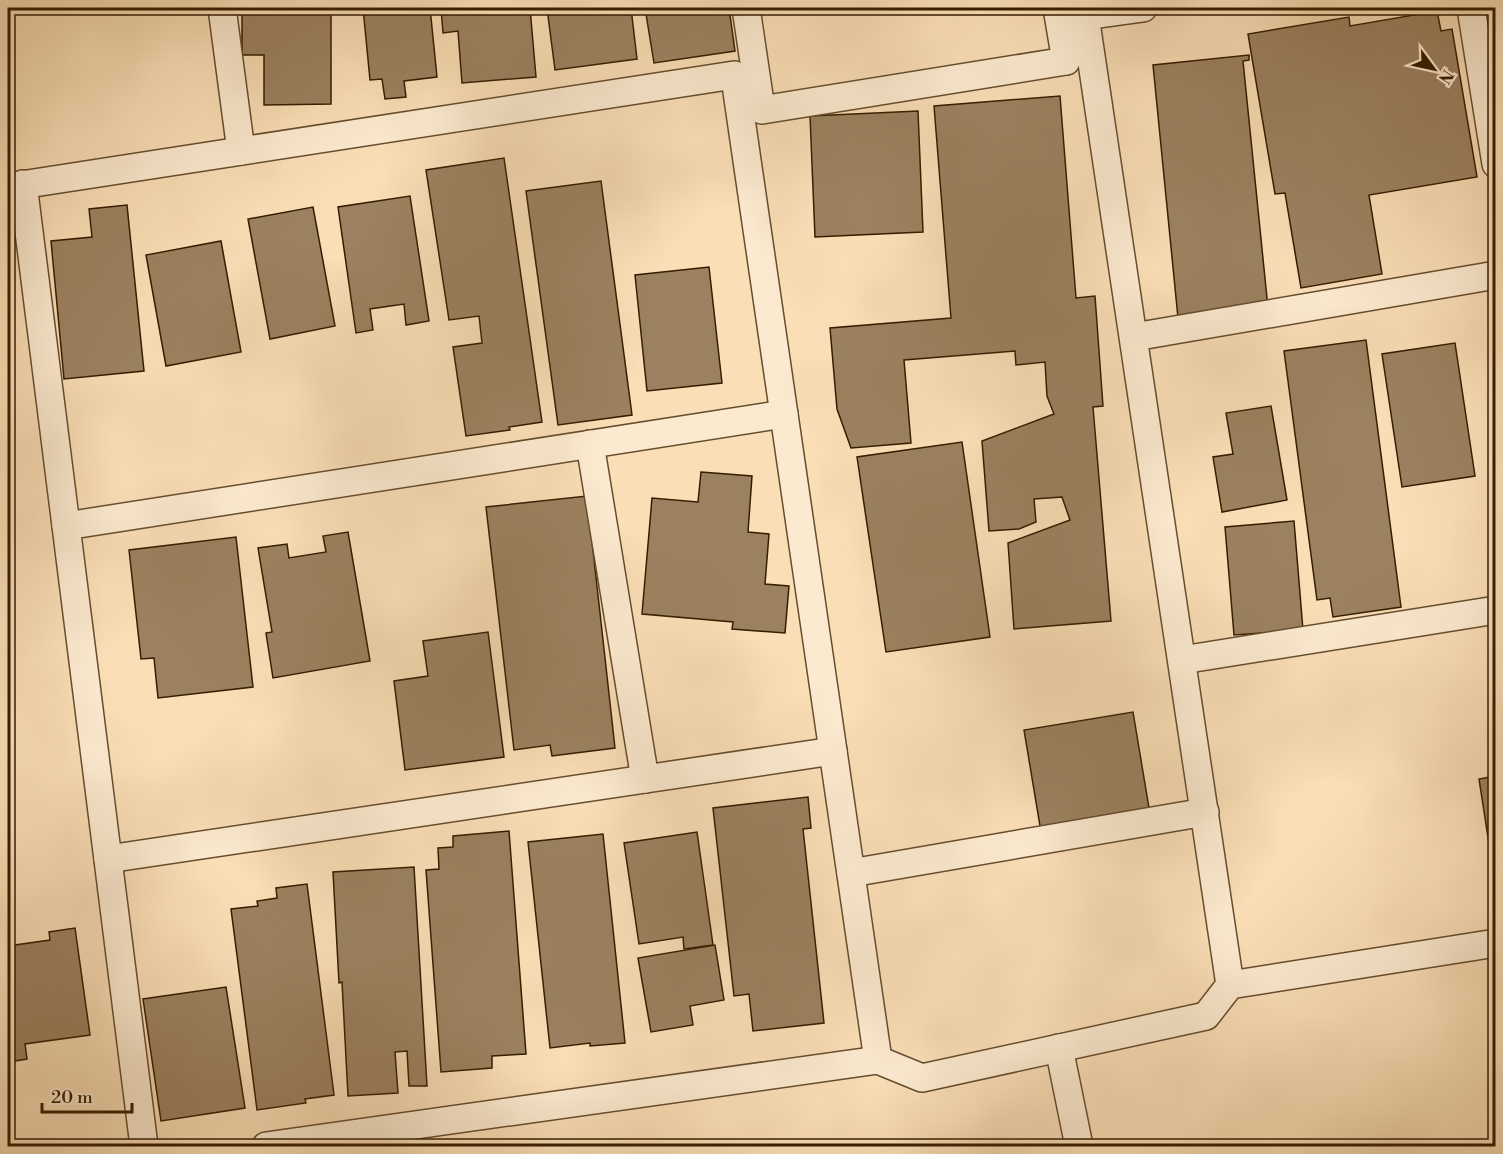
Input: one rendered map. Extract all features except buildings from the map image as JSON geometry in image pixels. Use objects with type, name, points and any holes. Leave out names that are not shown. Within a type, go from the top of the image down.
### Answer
[{"type":"street","points":[[222,8],[241,151]]},
{"type":"street","points":[[746,8],[762,110]]},
{"type":"street","points":[[1057,8],[1066,61]]},
{"type":"street","points":[[1085,16],[1143,8]]},
{"type":"street","points":[[1471,8],[1496,164]]},
{"type":"street","points":[[1066,61],[1085,16]]},
{"type":"street","points":[[1085,16],[1230,986]]},
{"type":"street","points":[[762,110],[1066,61]]},
{"type":"street","points":[[144,1146],[66,526],[15,186],[734,75]]},
{"type":"street","points":[[734,75],[762,110]]},
{"type":"street","points":[[734,75],[878,1060]]},
{"type":"street","points":[[1134,337],[1496,275]]},
{"type":"street","points":[[66,526],[784,414]]},
{"type":"street","points":[[590,444],[645,779]]},
{"type":"street","points":[[1182,660],[1496,610]]},
{"type":"street","points":[[108,859],[833,751]]},
{"type":"street","points":[[851,873],[1205,812]]},
{"type":"street","points":[[266,1146],[381,1138],[878,1060],[922,1077],[1206,1016],[1230,986],[1496,944]]},
{"type":"street","points":[[1059,1048],[1079,1146]]}]
